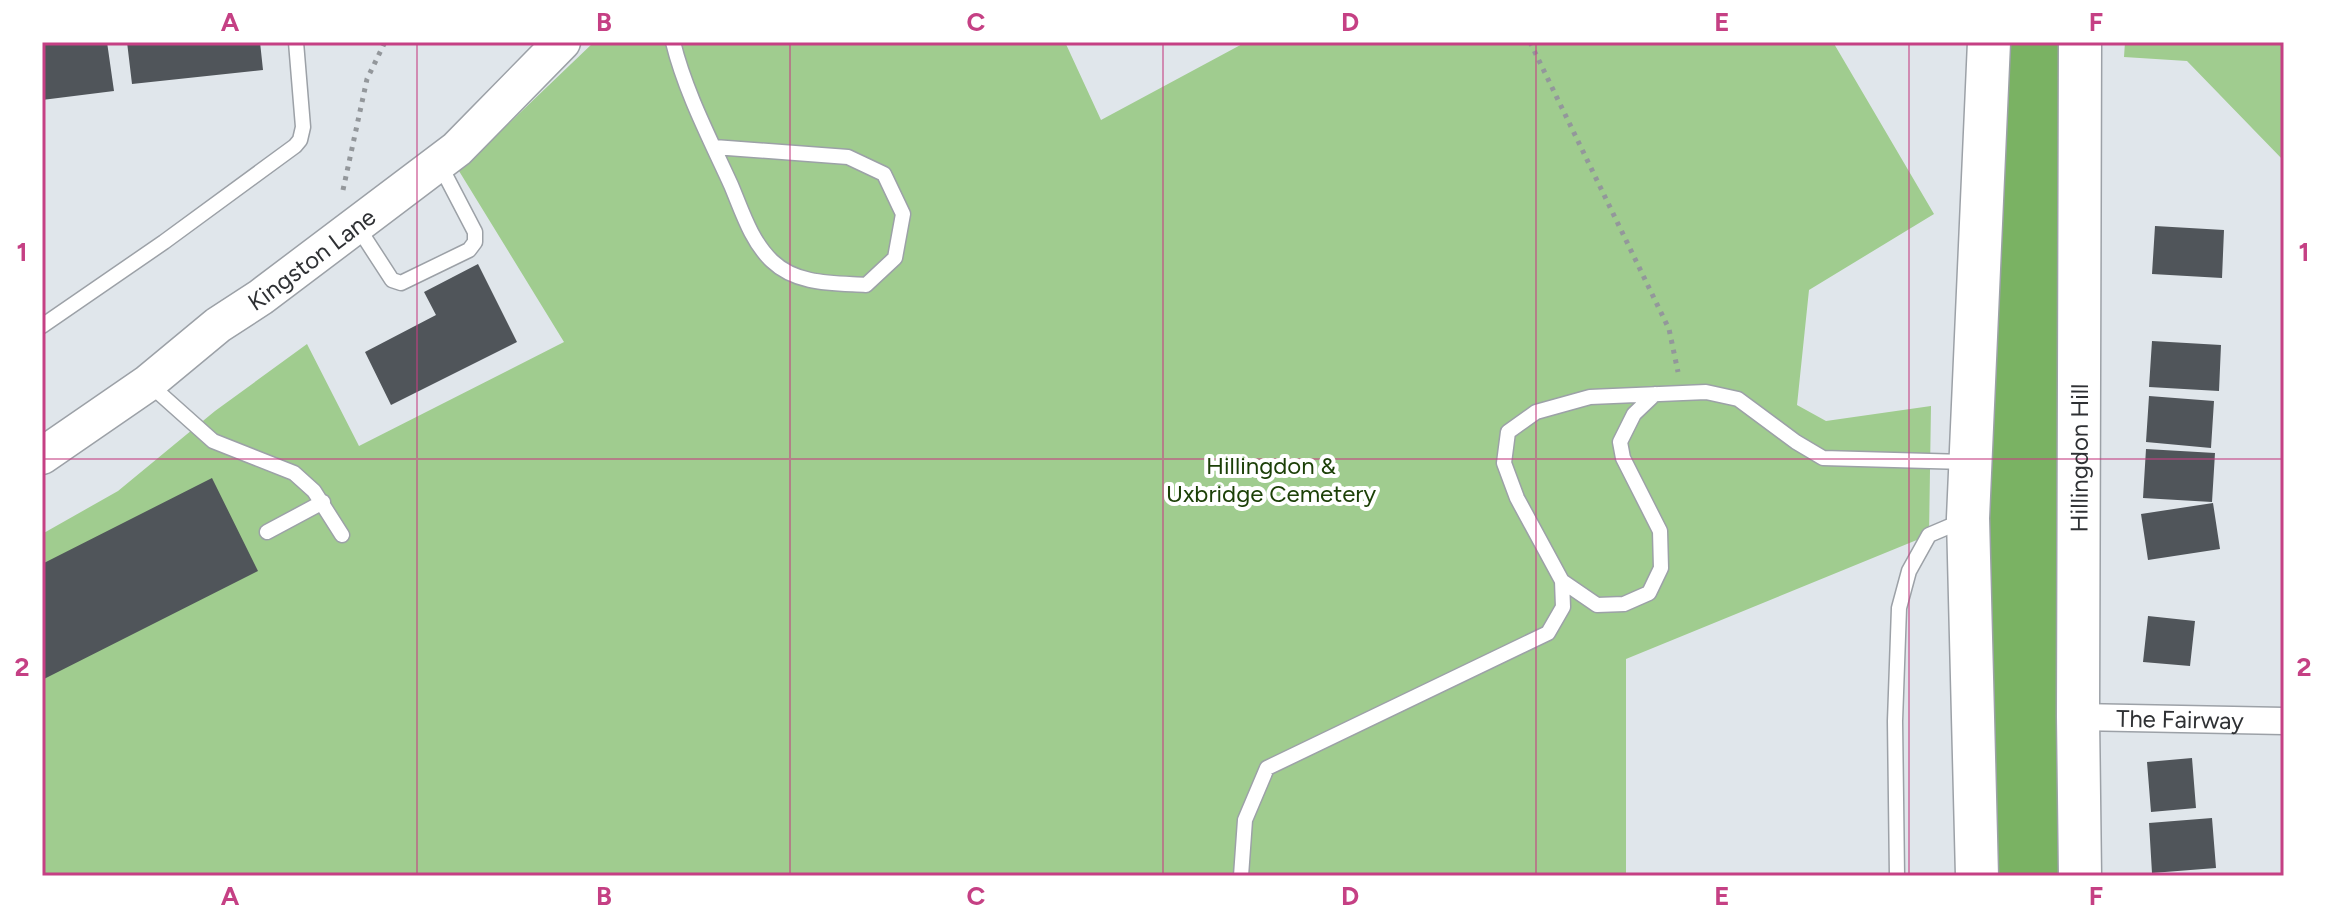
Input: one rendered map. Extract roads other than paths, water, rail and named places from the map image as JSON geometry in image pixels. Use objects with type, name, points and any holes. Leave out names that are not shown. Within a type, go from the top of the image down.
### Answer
[{"type":"main road","points":[[1977,876],[1968,518],[1989,42]]},
{"type":"main road","name":"Hillingdon Hill","points":[[2080,42],[2080,876]]},
{"type":"street","name":"Kingston Lane","points":[[42,456],[148,383],[218,325],[261,297],[349,209],[439,163],[457,149],[562,42]]},
{"type":"street","name":"The Fairway","points":[[2078,717],[2284,721]]},
{"type":"lane","points":[[42,326],[295,146],[303,127],[296,42]]},
{"type":"lane","points":[[673,42],[677,61],[714,147],[757,243],[774,263],[810,282],[866,285],[895,258],[903,214],[884,174],[848,157],[714,147]]},
{"type":"lane","points":[[349,209],[392,280],[401,283],[469,250],[475,242],[475,232],[439,163]]},
{"type":"lane","points":[[148,383],[213,441],[294,473],[323,502],[342,535]]},
{"type":"lane","points":[[1241,876],[1245,820],[1267,768],[1548,633],[1563,607],[1562,581],[1517,498],[1504,463],[1508,432],[1536,412],[1590,397],[1706,392],[1738,399],[1823,458],[1970,462]]},
{"type":"lane","points":[[1562,581],[1597,605],[1624,604],[1649,593],[1661,568],[1660,531],[1623,458],[1620,442],[1634,414],[1655,394]]},
{"type":"lane","points":[[267,532],[323,502]]},
{"type":"lane","points":[[1897,876],[1895,721],[1899,608],[1909,571],[1929,535],[1968,518]]},
{"type":"park label","name":"Hillingdon & Uxbridge Cemetery","points":[[1271,479]]}]
